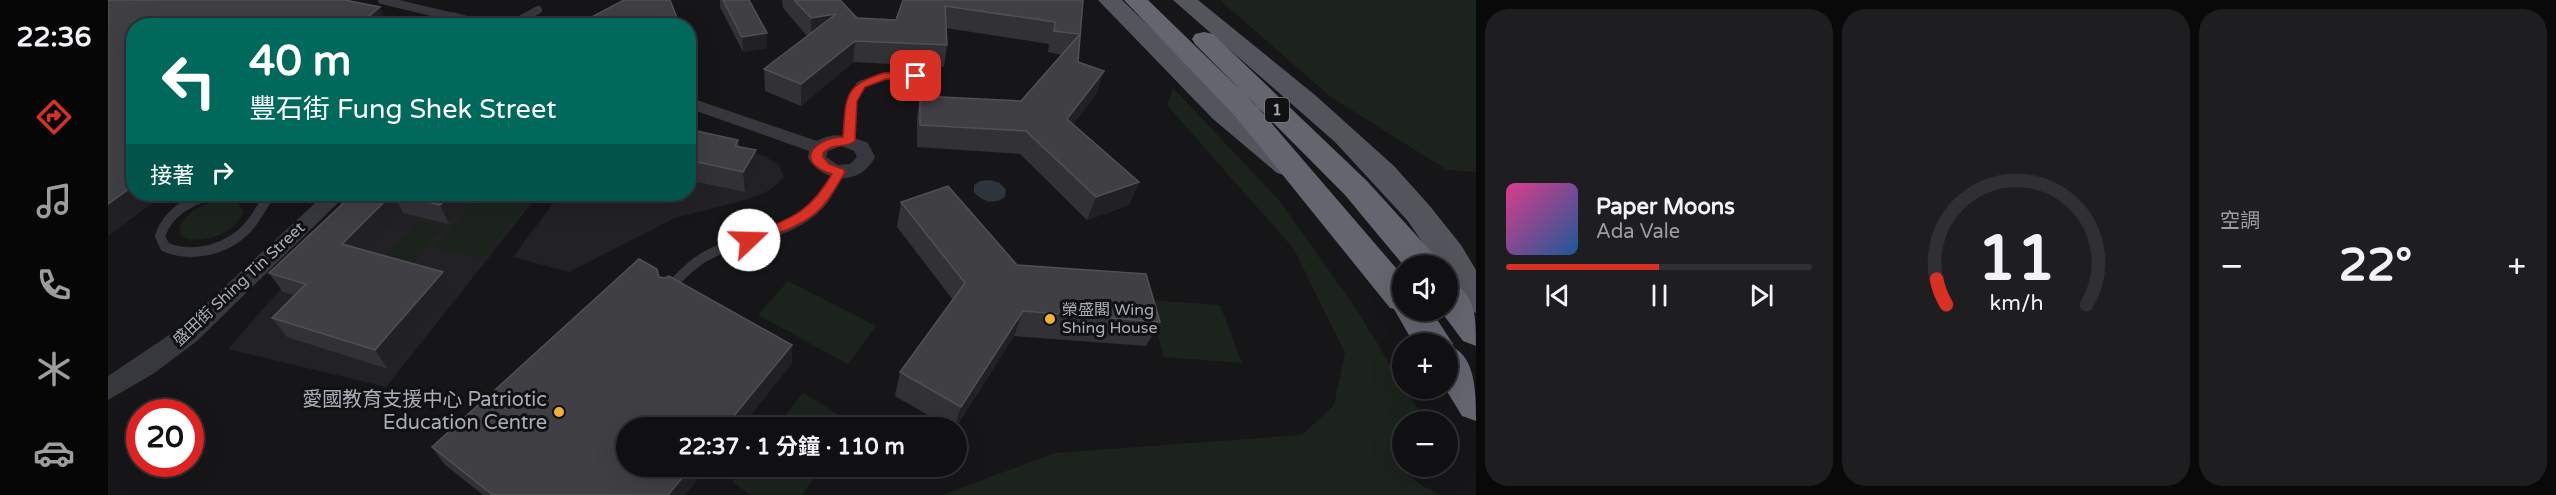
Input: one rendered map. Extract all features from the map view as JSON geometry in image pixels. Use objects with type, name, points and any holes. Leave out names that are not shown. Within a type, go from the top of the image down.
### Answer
[{"type":"highway","name":"1","points":[[1136,0],[1198,33],[1356,188],[1414,255]]},
{"type":"highway","points":[[1304,181],[1392,286]]},
{"type":"highway","points":[[1465,284],[1476,331]]},
{"type":"highway","points":[[1458,376],[1476,404]]},
{"type":"main road","points":[[1136,0],[1223,113],[1304,181]]},
{"type":"main road","points":[[1184,0],[1341,133],[1416,211],[1465,284]]},
{"type":"street","points":[[453,16],[460,18]]},
{"type":"street","points":[[696,105],[819,148]]},
{"type":"street","points":[[849,141],[861,147],[866,157],[864,162],[854,170],[839,172],[824,167],[820,163],[817,158],[819,148],[829,142],[849,141]]},
{"type":"street","name":"盛田街 Shing Tin Street","points":[[108,388],[144,367],[189,334],[323,201]]},
{"type":"lane","points":[[382,0],[453,16]]},
{"type":"lane","points":[[524,18],[538,10]]},
{"type":"lane","points":[[448,18],[453,16]]},
{"type":"lane","points":[[849,141],[852,101],[860,85],[885,76],[936,78]]},
{"type":"lane","points":[[667,290],[692,266],[710,255],[789,225],[808,214],[824,199],[839,172]]},
{"type":"lane","points":[[195,201],[181,207],[165,222],[160,236],[165,247],[185,253],[221,244],[247,228],[267,201]]},
{"type":"shaded area","points":[[1220,0],[1476,0],[1476,172],[1447,170],[1331,97]]},
{"type":"shaded area","points":[[1173,88],[1278,199],[1354,306],[1392,368],[1392,399],[1412,399],[1419,411],[1392,411],[1392,477],[1411,477],[1441,495],[942,495],[1055,453],[1302,435],[1334,405],[1345,353],[1294,249],[1167,105]]},
{"type":"shaded area","points":[[696,129],[723,144],[764,156],[779,165],[784,177],[770,190],[749,199],[675,218],[569,272],[513,257],[555,201],[696,201]]},
{"type":"shaded area","points":[[990,180],[1000,183],[1006,190],[1005,197],[997,201],[989,201],[974,192],[974,185],[980,181]]},
{"type":"shaded area","points":[[364,201],[533,201],[386,387],[228,349],[327,236]]},
{"type":"shaded area","points":[[475,201],[530,201],[482,259],[434,247]]},
{"type":"shaded area","points":[[214,202],[237,202],[244,211],[234,226],[218,236],[200,240],[182,237],[179,227],[183,220],[193,210]]},
{"type":"shaded area","points":[[418,220],[445,227],[405,271],[377,264]]},
{"type":"shaded area","points":[[788,281],[876,326],[848,364],[758,315]]},
{"type":"shaded area","points":[[1148,300],[1220,305],[1242,363],[1164,357]]},
{"type":"shaded area","points":[[803,393],[843,417],[784,417]]},
{"type":"shaded area","points":[[736,477],[815,477],[802,495],[751,495],[732,482]]},
{"type":"building","points":[[345,0],[380,7],[369,16],[380,18],[126,18],[126,191],[108,204],[108,1]]},
{"type":"building","points":[[624,0],[670,0],[677,18],[590,18]]},
{"type":"building","points":[[723,0],[749,0],[767,33],[742,37]]},
{"type":"building","points":[[794,0],[840,0],[857,18],[896,20],[903,0],[1083,0],[1078,62],[1104,71],[1067,119],[1139,182],[1096,197],[1026,131],[920,125],[920,96],[1021,101],[1080,34],[1054,31],[1055,22],[945,6],[947,45],[855,41],[801,84],[764,69],[836,14],[811,18]]},
{"type":"building","points":[[696,131],[738,140],[735,146],[756,150],[743,172],[696,162]]},
{"type":"building","points":[[948,186],[1017,265],[1146,274],[1160,322],[1023,311],[961,407],[900,372],[965,283],[901,202]]},
{"type":"building","points":[[346,201],[385,201],[342,244],[443,272],[375,350],[272,318],[306,284],[269,273]]},
{"type":"building","points":[[423,201],[444,201],[440,205]]},
{"type":"building","name":"愛國教育支援中心 Patriotic Education Centre","points":[[639,259],[657,269],[659,277],[669,276],[792,345],[733,417],[616,417],[616,477],[683,477],[668,495],[493,495],[432,447]]},
{"type":"place","name":"榮盛閣 Wing Shing House","points":[[1050,319]]},
{"type":"place","name":"愛國教育支援中心 Patriotic Education Centre","points":[[559,412]]},
{"type":"route","points":[[749,240],[800,220],[824,199],[839,172],[824,167],[817,158],[817,153],[819,148],[829,142],[849,141],[853,95],[860,85],[885,76],[916,76]]}]
